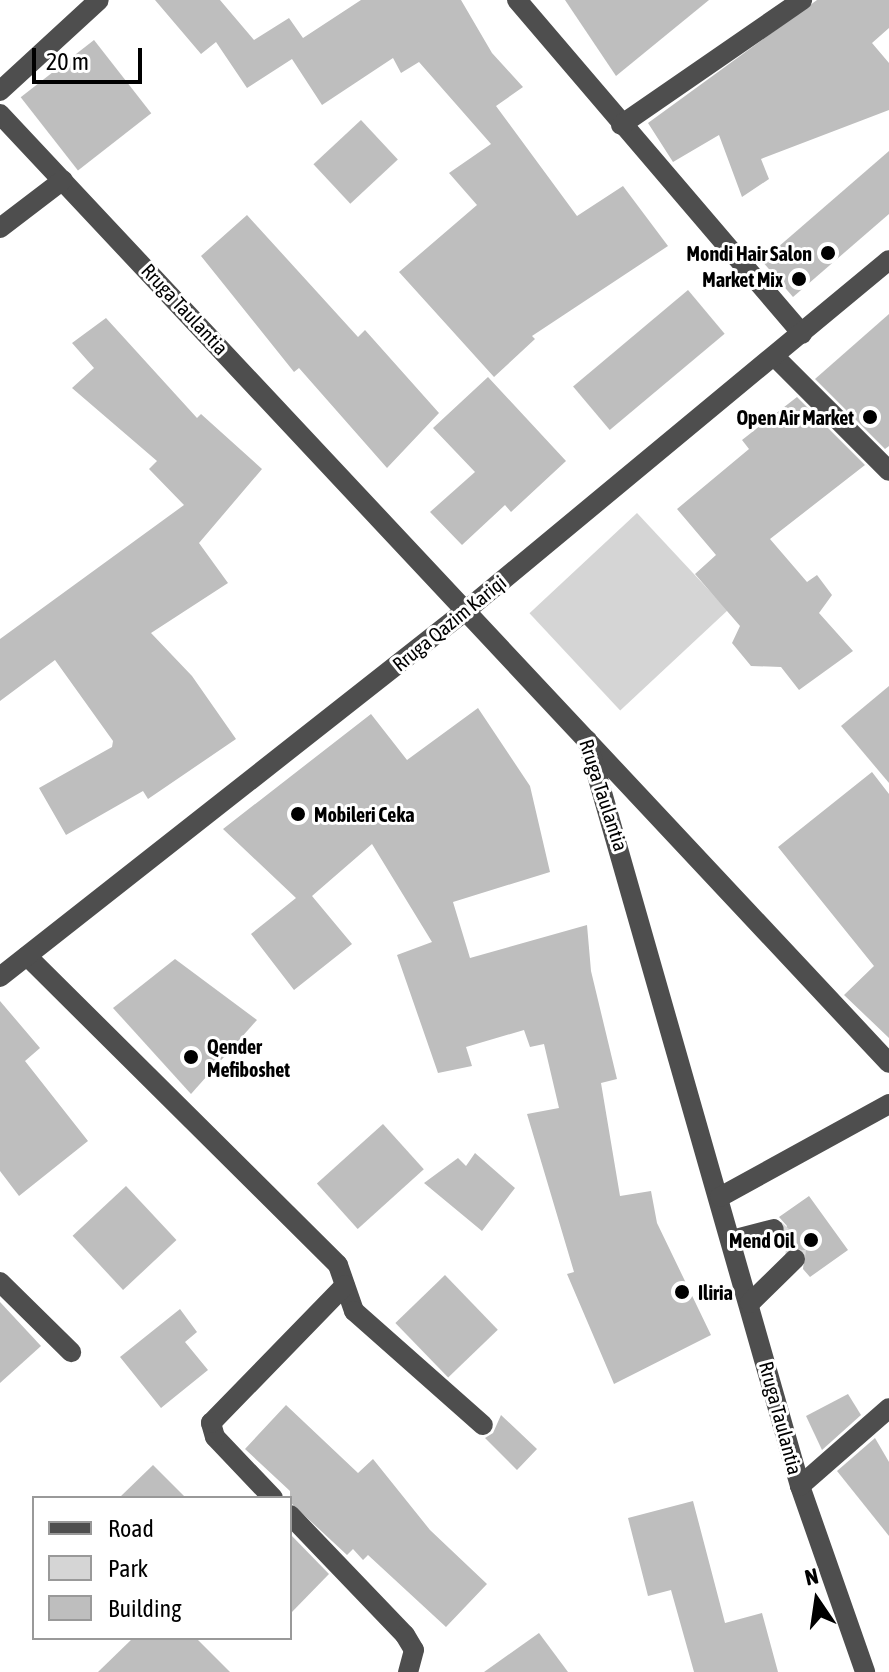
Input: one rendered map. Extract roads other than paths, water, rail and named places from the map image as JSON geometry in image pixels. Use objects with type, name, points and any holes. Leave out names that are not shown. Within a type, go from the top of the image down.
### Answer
[{"type":"street","points":[[0,91],[99,0]]},
{"type":"street","points":[[517,0],[802,334]]},
{"type":"street","points":[[621,125],[802,0]]},
{"type":"street","name":"Rruga Taulantia","points":[[0,114],[585,733],[720,1197],[800,1486],[837,1605],[865,1672]]},
{"type":"street","points":[[0,228],[63,180]]},
{"type":"street","name":"Rruga Qazim Kariqi","points":[[0,977],[469,608],[889,260]]},
{"type":"street","points":[[775,357],[889,471]]},
{"type":"street","points":[[585,733],[889,1063]]},
{"type":"street","points":[[27,956],[338,1265],[354,1311],[483,1425]]},
{"type":"street","points":[[720,1197],[889,1104]]},
{"type":"street","points":[[732,1240],[774,1229]]},
{"type":"street","points":[[750,1303],[795,1259]]},
{"type":"street","points":[[0,1282],[71,1352]]},
{"type":"street","points":[[271,1496],[215,1437],[211,1423],[345,1285]]},
{"type":"street","points":[[800,1486],[889,1408]]},
{"type":"street","points":[[292,1517],[405,1635],[414,1650],[408,1672]]},
{"type":"tunnel","points":[[774,1229],[796,1249],[795,1259]]},
{"type":"place","name":"Mondi Hair Salon","points":[[828,253]]},
{"type":"place","name":"Market Mix","points":[[799,279]]},
{"type":"place","name":"Open Air Market","points":[[870,417]]},
{"type":"place","name":"Mobileri Ceka","points":[[298,814]]},
{"type":"place","name":"Qender Mefiboshet","points":[[191,1057]]},
{"type":"place","name":"Mend Oil","points":[[811,1240]]},
{"type":"place","name":"Iliria","points":[[682,1292]]}]
